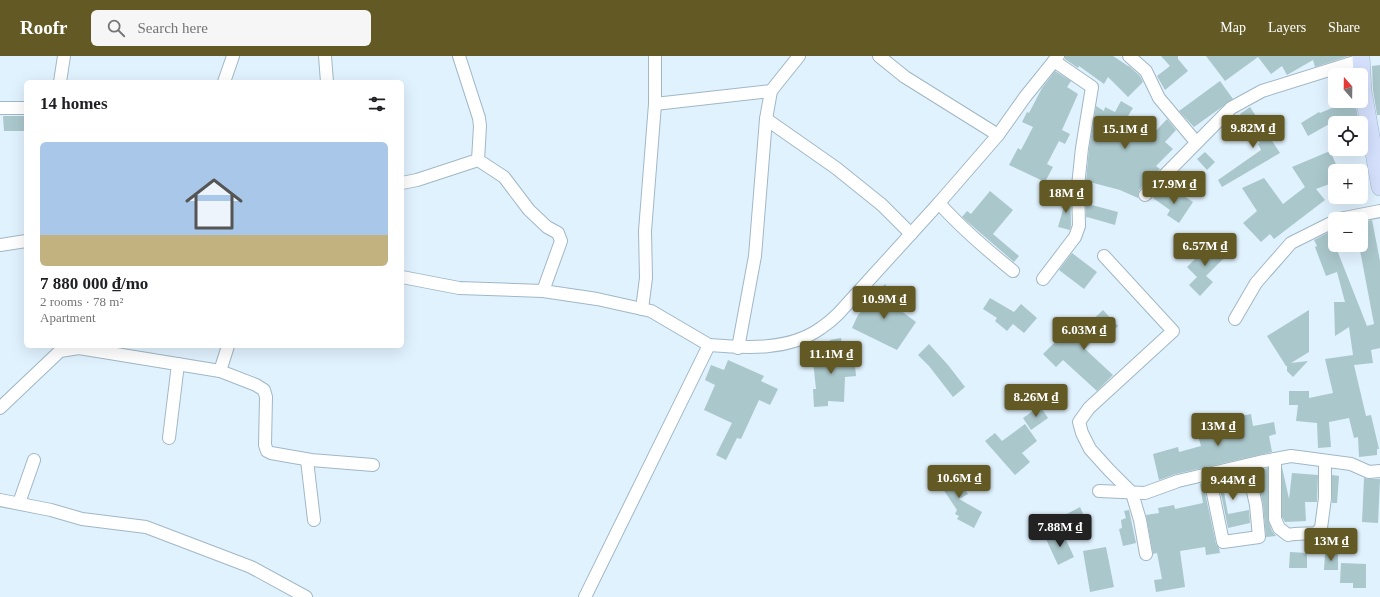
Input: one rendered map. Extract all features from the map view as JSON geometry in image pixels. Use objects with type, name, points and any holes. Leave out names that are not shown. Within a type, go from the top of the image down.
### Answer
[{"type":"street","points":[[60,80],[64,56]]},
{"type":"street","points":[[225,80],[233,56]]},
{"type":"street","points":[[325,56],[327,80]]},
{"type":"street","points":[[459,56],[479,118],[478,160]]},
{"type":"street","points":[[642,309],[646,278],[645,231],[655,104],[656,56]]},
{"type":"street","points":[[738,348],[755,256],[766,119],[771,91],[799,56]]},
{"type":"street","points":[[879,56],[905,76],[998,135]]},
{"type":"street","points":[[1129,56],[1146,71],[1160,98],[1196,142]]},
{"type":"street","points":[[404,277],[459,288],[543,291],[597,299],[651,311],[709,345],[738,348],[767,347],[795,341],[820,329],[838,314],[939,203],[998,135],[1025,97],[1056,58],[1092,87],[1080,163],[1078,186],[1079,226],[1075,237],[1043,279]]},
{"type":"street","points":[[1145,195],[1231,108],[1262,91],[1361,58],[1363,90],[1380,187]]},
{"type":"street","points":[[655,104],[771,91]]},
{"type":"street","points":[[0,108],[24,108]]},
{"type":"street","points":[[766,119],[836,168],[882,205],[911,234]]},
{"type":"street","points":[[404,183],[478,160]]},
{"type":"street","points":[[478,160],[504,177],[529,210],[547,227],[558,233],[561,241],[543,291]]},
{"type":"street","points":[[939,203],[955,222],[1013,271]]},
{"type":"street","points":[[1368,213],[1380,211]]},
{"type":"street","points":[[1235,319],[1256,283],[1291,243],[1328,224]]},
{"type":"street","points":[[0,245],[24,241]]},
{"type":"street","points":[[1104,256],[1173,331],[1089,408],[1079,422],[1082,433],[1090,449],[1132,493],[1140,520],[1146,554]]},
{"type":"street","points":[[585,597],[709,345]]},
{"type":"street","points":[[0,408],[60,351],[79,348],[220,372],[256,385],[264,390],[266,398],[265,446],[267,451],[271,454],[307,460],[373,465]]},
{"type":"street","points":[[220,372],[227,348]]},
{"type":"street","points":[[169,438],[178,364]]},
{"type":"street","points":[[1099,490],[1145,493],[1178,481],[1291,456],[1351,464],[1369,472],[1380,471]]},
{"type":"street","points":[[1275,459],[1275,519],[1279,528],[1288,535],[1298,533],[1316,533],[1321,528],[1325,498],[1326,461]]},
{"type":"street","points":[[19,504],[34,460]]},
{"type":"street","points":[[307,460],[314,520]]},
{"type":"street","points":[[1209,474],[1223,542],[1259,537],[1256,505],[1247,465]]},
{"type":"street","points":[[0,500],[51,510],[82,519],[146,527],[251,567],[306,597]]},
{"type":"building","points":[[1065,56],[1113,56],[1129,66],[1140,76],[1143,82],[1128,97],[1108,77],[1104,84],[1079,66],[1078,68],[1065,59]]},
{"type":"building","points":[[1161,56],[1178,56],[1178,59],[1188,71],[1165,90],[1157,76],[1170,66]]},
{"type":"building","points":[[1206,56],[1349,56],[1315,67],[1313,60],[1287,75],[1282,66],[1271,74],[1258,57],[1225,81]]},
{"type":"building","points":[[1380,65],[1380,115],[1377,115],[1373,90],[1372,66]]},
{"type":"building","points":[[1055,71],[1071,81],[1067,87],[1078,94],[1062,130],[1070,134],[1065,144],[1059,141],[1047,164],[1053,167],[1045,182],[1009,165],[1018,148],[1021,150],[1033,127],[1022,122],[1027,112],[1029,113],[1042,88]]},
{"type":"building","points":[[1220,81],[1233,99],[1194,127],[1179,111]]},
{"type":"building","points":[[1121,101],[1133,108],[1128,116],[1154,133],[1167,119],[1176,130],[1165,142],[1173,149],[1156,166],[1160,169],[1139,190],[1138,198],[1120,190],[1086,181],[1089,149],[1096,106],[1104,111],[1105,107],[1115,112]]},
{"type":"building","points":[[1250,107],[1280,153],[1222,187],[1218,180],[1261,150],[1258,144],[1260,143],[1240,114]]},
{"type":"building","points":[[1332,108],[1356,108],[1358,116],[1328,116],[1328,125],[1308,136],[1301,123],[1319,112],[1320,113]]},
{"type":"building","points":[[3,116],[24,116],[24,131],[4,131]]},
{"type":"building","points":[[1205,152],[1215,162],[1207,170],[1197,159]]},
{"type":"building","points":[[1328,152],[1328,156],[1332,156],[1336,164],[1328,164],[1328,185],[1316,189],[1325,200],[1274,239],[1270,234],[1261,242],[1243,223],[1257,211],[1242,188],[1264,178],[1283,204],[1305,187],[1292,167]]},
{"type":"building","points":[[1070,185],[1071,225],[1070,230],[1058,227]]},
{"type":"building","points":[[1161,189],[1177,200],[1181,194],[1193,202],[1179,223],[1167,215],[1170,210],[1153,198]]},
{"type":"building","points":[[990,191],[1013,210],[993,234],[1019,256],[1014,262],[962,217],[967,211],[971,214]]},
{"type":"building","points":[[1086,194],[1092,205],[1118,212],[1115,225],[1087,217],[1086,218]]},
{"type":"building","points":[[1372,220],[1380,261],[1380,348],[1371,350],[1373,363],[1354,365],[1366,416],[1371,415],[1379,449],[1377,449],[1377,455],[1359,457],[1358,437],[1354,438],[1349,418],[1329,422],[1331,447],[1318,448],[1317,423],[1296,421],[1298,405],[1289,405],[1289,391],[1309,391],[1309,398],[1333,393],[1325,359],[1353,355],[1349,327],[1335,336],[1334,302],[1345,302],[1337,272],[1326,276],[1315,247],[1317,246],[1314,240],[1328,233],[1328,252],[1338,252],[1367,326],[1374,324],[1360,252],[1368,252],[1368,221]]},
{"type":"building","points":[[1213,241],[1227,255],[1206,276],[1213,282],[1200,296],[1189,285],[1197,277],[1187,267]]},
{"type":"building","points":[[1072,253],[1097,272],[1084,289],[1059,270]]},
{"type":"building","points":[[885,284],[900,310],[916,322],[897,350],[852,328],[858,315]]},
{"type":"building","points":[[990,298],[1014,312],[1021,304],[1037,318],[1024,333],[1013,324],[1007,331],[995,321],[997,318],[983,309]]},
{"type":"building","points":[[1103,310],[1118,326],[1109,335],[1103,330],[1085,349],[1113,375],[1097,391],[1063,360],[1056,367],[1043,354],[1065,332],[1073,339]]},
{"type":"building","points":[[1309,310],[1309,352],[1291,363],[1308,361],[1293,377],[1287,371],[1287,366],[1267,336]]},
{"type":"building","points":[[841,338],[845,366],[855,365],[856,376],[845,377],[844,402],[828,401],[828,406],[814,407],[813,389],[816,389],[812,352],[831,351],[830,340]]},
{"type":"building","points":[[929,344],[965,387],[953,397],[929,366],[918,355]]},
{"type":"building","points":[[728,360],[764,376],[761,381],[778,389],[770,405],[759,400],[741,439],[737,438],[726,460],[716,455],[732,423],[704,410],[715,385],[705,380],[711,365],[724,370]]},
{"type":"building","points":[[1040,406],[1048,418],[1031,430],[1023,418]]},
{"type":"building","points":[[1251,414],[1253,426],[1274,422],[1276,434],[1269,436],[1272,452],[1176,474],[1159,480],[1153,454],[1178,447],[1179,452],[1201,446],[1198,436],[1213,433],[1212,428],[1231,423],[1230,418]]},
{"type":"building","points":[[1025,424],[1037,441],[1022,453],[1030,462],[1015,475],[985,441],[995,433],[1002,441]]},
{"type":"building","points":[[1282,467],[1289,499],[1292,473],[1318,475],[1317,502],[1305,502],[1306,521],[1285,522],[1282,517]]},
{"type":"building","points":[[1268,468],[1268,519],[1272,531],[1276,536],[1266,537],[1263,504],[1256,470]]},
{"type":"building","points":[[953,470],[968,494],[959,499],[982,512],[974,528],[957,519],[959,516],[955,514],[957,510],[937,480]]},
{"type":"building","points":[[1241,474],[1244,486],[1224,492],[1228,514],[1249,510],[1250,523],[1228,528],[1218,479]]},
{"type":"building","points":[[1332,475],[1339,476],[1337,503],[1332,503]]},
{"type":"building","points":[[1364,478],[1380,479],[1378,523],[1362,522]]},
{"type":"building","points":[[1203,483],[1216,544],[1220,553],[1206,555],[1205,547],[1180,551],[1185,587],[1156,592],[1154,580],[1162,579],[1157,553],[1153,554],[1146,515],[1159,513],[1158,508],[1174,505],[1175,509],[1203,503],[1200,484]]},
{"type":"building","points":[[1080,507],[1086,520],[1069,528],[1063,516]]},
{"type":"building","points":[[1129,510],[1136,543],[1123,546],[1119,529],[1122,528],[1121,520],[1126,518],[1124,511]]},
{"type":"building","points":[[1062,531],[1074,557],[1058,565],[1046,539]]},
{"type":"building","points":[[1106,547],[1114,587],[1090,592],[1083,551]]},
{"type":"building","points":[[1290,552],[1307,553],[1307,568],[1289,568]]},
{"type":"building","points":[[1325,553],[1338,554],[1338,570],[1324,570]]},
{"type":"building","points":[[1341,563],[1366,564],[1366,588],[1353,588],[1353,583],[1340,583]]}]
